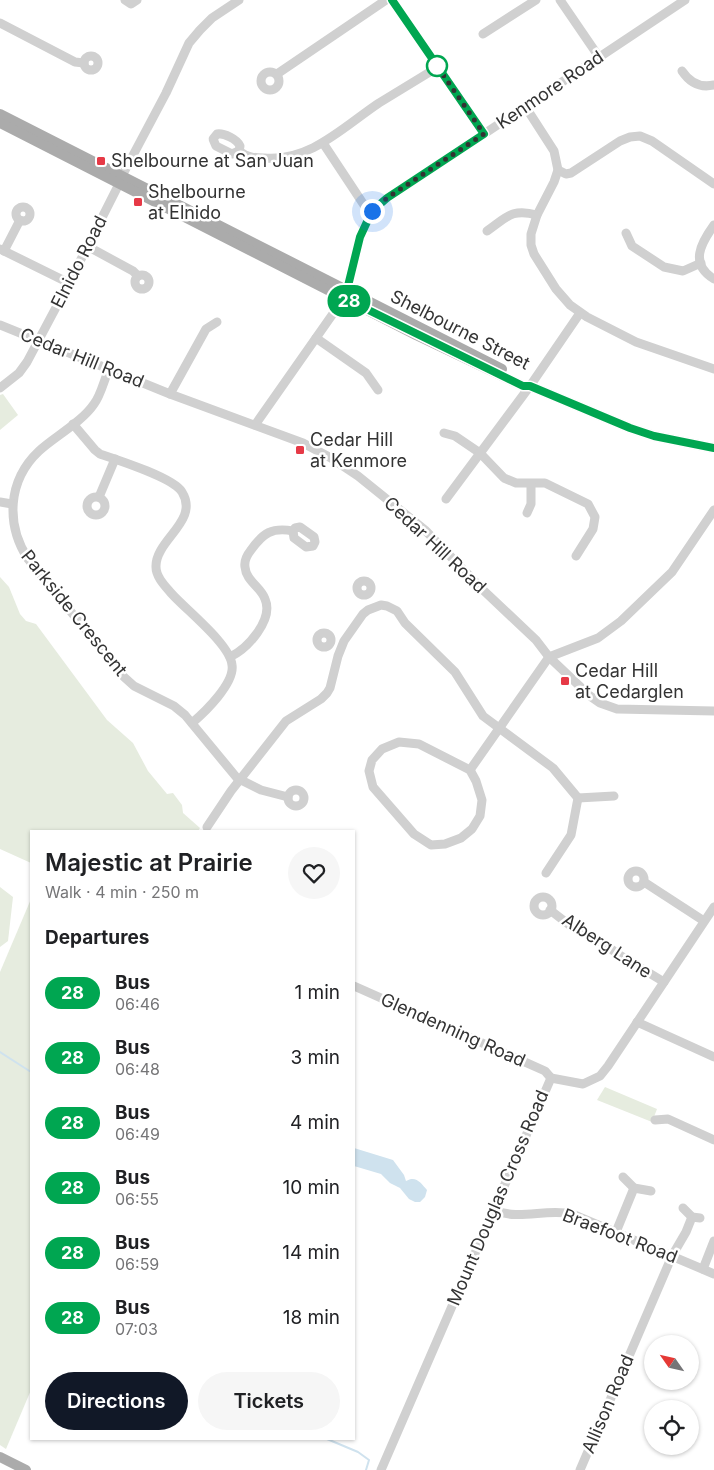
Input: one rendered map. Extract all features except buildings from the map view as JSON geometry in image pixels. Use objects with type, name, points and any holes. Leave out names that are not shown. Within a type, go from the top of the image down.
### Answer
[{"type":"main road","name":"Shelbourne Street","points":[[0,114],[120,180]]},
{"type":"main road","name":"Shelbourne Street","points":[[0,123],[120,180],[346,294],[525,380],[530,386],[630,428],[661,437],[714,448]]},
{"type":"main road","points":[[0,1457],[26,1470]]},
{"type":"street","points":[[125,0],[130,4],[137,0]]},
{"type":"street","name":"Elnido Road","points":[[0,388],[19,372],[27,362],[166,94],[189,43],[212,18],[239,0]]},
{"type":"street","points":[[276,74],[386,0]]},
{"type":"street","points":[[392,0],[484,134]]},
{"type":"street","points":[[483,34],[536,0]]},
{"type":"street","points":[[560,0],[599,57]]},
{"type":"street","name":"Kenmore Road","points":[[255,424],[346,294],[360,237],[372,211],[387,198],[685,0]]},
{"type":"street","points":[[0,24],[76,62],[84,63]]},
{"type":"street","points":[[239,151],[249,157],[273,159],[300,154],[323,143],[379,103],[438,67]]},
{"type":"street","points":[[682,72],[701,86],[714,85]]},
{"type":"street","points":[[525,106],[554,151],[558,170],[554,182],[537,214],[531,234],[531,245],[534,254],[556,289],[580,313],[636,342],[714,370]]},
{"type":"street","points":[[558,170],[566,174],[571,173],[580,169],[620,141],[640,136],[652,141],[714,184]]},
{"type":"street","points":[[323,143],[364,206],[372,211]]},
{"type":"street","points":[[487,231],[514,212],[523,211],[537,214]]},
{"type":"street","points":[[20,220],[2,250],[69,283]]},
{"type":"street","points":[[714,225],[700,247],[699,254],[705,271],[714,279]]},
{"type":"street","points":[[626,233],[632,246],[664,267],[683,271],[701,264]]},
{"type":"street","points":[[87,246],[133,271],[138,276]]},
{"type":"street","points":[[446,499],[530,386],[580,313]]},
{"type":"street","points":[[170,394],[206,329],[217,322]]},
{"type":"street","name":"Cedar Hill Road","points":[[0,325],[170,394],[255,424],[302,443],[331,458],[358,476],[425,530],[482,589],[536,640],[549,657],[590,696],[609,707],[646,710],[714,711]]},
{"type":"street","points":[[316,338],[366,373],[378,390]]},
{"type":"street","name":"Parkside Crescent","points":[[109,369],[94,404],[73,424],[38,452],[19,479],[12,504],[14,527],[20,546],[28,559],[124,677],[134,686],[174,706],[192,723],[237,778],[261,790],[288,797]]},
{"type":"street","points":[[73,424],[95,450],[170,481],[182,492],[186,500],[184,518],[163,547],[156,562],[156,569],[164,584],[223,645],[230,657],[232,670],[230,678],[207,711],[192,723]]},
{"type":"street","points":[[444,432],[455,436],[480,454],[504,478],[516,483],[546,484],[588,504],[595,517],[593,529],[576,556]]},
{"type":"street","points":[[99,497],[115,459]]},
{"type":"street","points":[[527,513],[531,504],[531,484]]},
{"type":"street","points":[[0,502],[12,504]]},
{"type":"street","points":[[470,770],[549,657],[598,638],[621,621],[672,572],[714,510]]},
{"type":"street","points":[[230,657],[244,649],[260,629],[266,616],[265,599],[246,574],[245,566],[248,554],[263,535],[277,530],[293,532]]},
{"type":"street","points":[[368,595],[375,608]]},
{"type":"street","points":[[207,827],[231,791],[286,721],[321,699],[327,693],[344,641],[363,614],[381,605],[397,611],[406,623],[455,672],[483,716],[553,768],[578,798]]},
{"type":"street","points":[[330,644],[341,648]]},
{"type":"street","points":[[398,742],[419,744],[470,770],[482,800],[480,816],[472,829],[461,838],[445,844],[431,845],[414,834],[373,787],[369,771],[372,760],[382,749],[398,742]]},
{"type":"street","points":[[578,798],[614,796]]},
{"type":"street","points":[[546,873],[571,835],[578,798]]},
{"type":"street","points":[[644,882],[704,921]]},
{"type":"street","name":"Mount Douglas Cross Road","points":[[381,1470],[551,1078],[584,1084],[600,1076],[714,907]]},
{"type":"street","name":"Alberg Lane","points":[[550,910],[572,926],[597,939],[614,952],[664,982]]},
{"type":"street","name":"Glendenning Road","points":[[355,986],[545,1071],[551,1078]]},
{"type":"street","points":[[637,1022],[714,1057]]},
{"type":"street","points":[[655,1120],[668,1119],[714,1140]]},
{"type":"street","points":[[623,1177],[634,1188],[651,1191]]},
{"type":"street","points":[[616,1232],[634,1188]]},
{"type":"street","name":"Allison Road","points":[[580,1470],[672,1256],[696,1218],[683,1208]]},
{"type":"street","name":"Braefoot Road","points":[[494,1210],[516,1215],[565,1212],[714,1274]]},
{"type":"street","points":[[703,1269],[714,1241]]},
{"type":"shaded area","points":[[3,394],[18,415],[0,430],[0,395]]},
{"type":"shaded area","points":[[0,577],[9,587],[20,614],[26,621],[36,624],[107,720],[133,743],[148,771],[167,794],[173,793],[182,805],[183,813],[200,828],[199,830],[30,830],[30,863],[0,849]]},
{"type":"shaded area","points":[[0,887],[13,897],[8,941],[0,947]]},
{"type":"shaded area","points":[[30,901],[30,1392],[6,1449],[0,1445],[0,972]]},
{"type":"shaded area","points":[[605,1087],[657,1109],[652,1122],[597,1100]]},
{"type":"water","points":[[355,1148],[393,1160],[406,1181],[415,1179],[423,1185],[427,1190],[425,1197],[420,1202],[409,1199],[400,1188],[390,1183],[381,1174],[355,1166]]},
{"type":"waterway","points":[[0,1052],[30,1071]]},
{"type":"waterway","points":[[329,1440],[358,1452],[369,1460],[366,1470]]},
{"type":"bus line","name":"28","points":[[392,0],[484,134],[387,198],[372,211],[360,237],[344,298],[523,386],[530,386],[572,405],[654,436],[714,448]]},
{"type":"place","name":"Shelbourne at San Juan","points":[[101,161]]},
{"type":"place","name":"Shelbourne at Elnido","points":[[138,202]]},
{"type":"place","name":"Cedar Hill at Kenmore","points":[[300,450]]},
{"type":"place","name":"Cedar Hill at Cedarglen","points":[[565,681]]},
{"type":"route","points":[[372,211],[387,198],[484,134],[437,66]]}]
